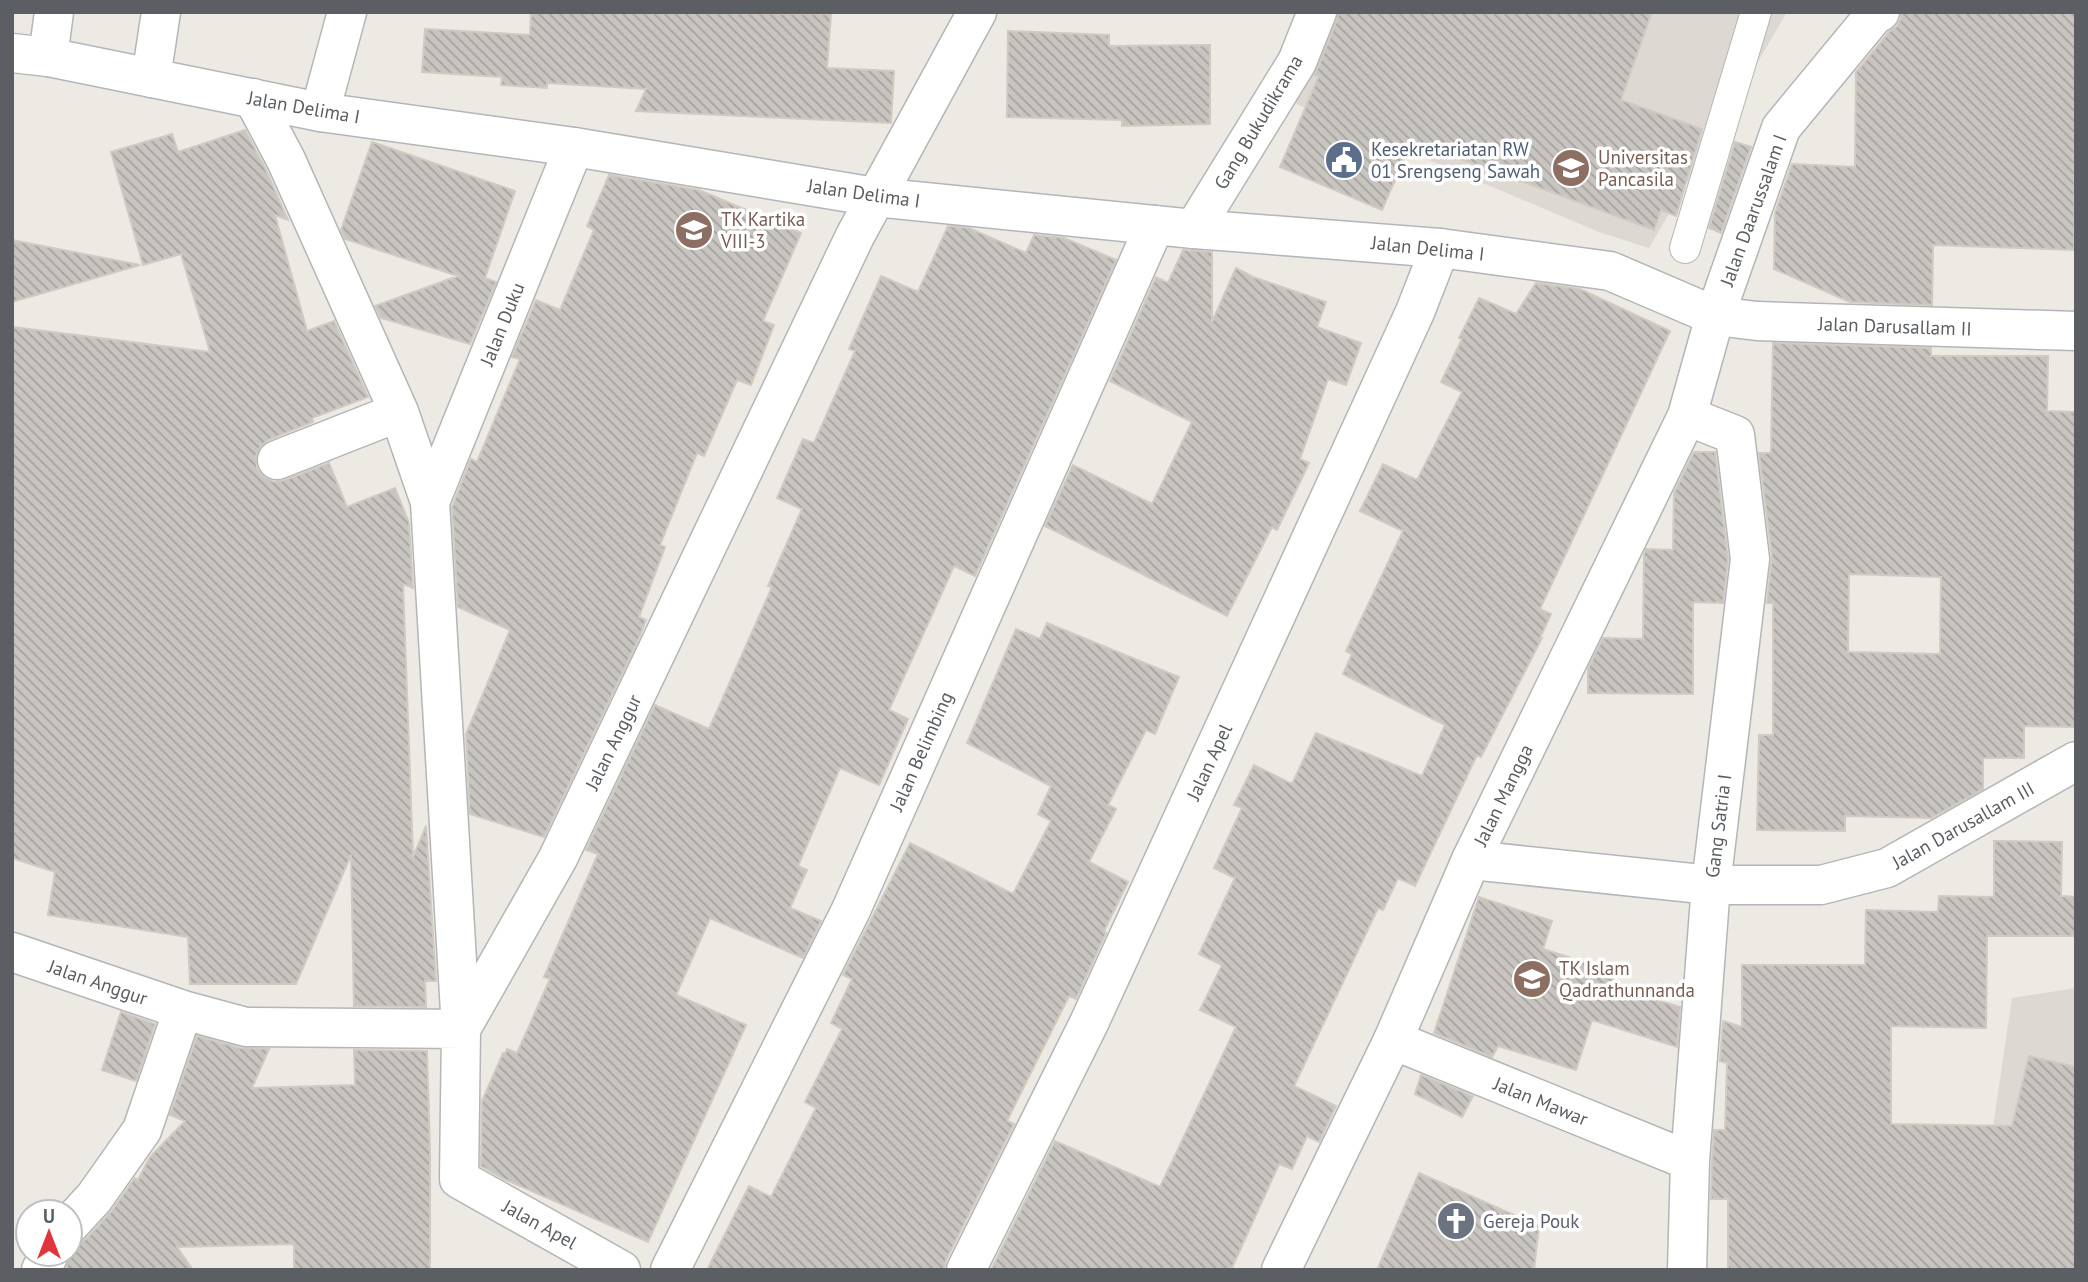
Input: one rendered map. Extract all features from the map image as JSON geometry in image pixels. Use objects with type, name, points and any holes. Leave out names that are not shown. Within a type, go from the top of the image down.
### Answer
[{"type":"street","points":[[30,55],[54,12]]},
{"type":"street","points":[[151,78],[161,12]]},
{"type":"street","points":[[320,112],[346,12]]},
{"type":"street","name":"Jalan Anggur","points":[[12,952],[183,1010],[246,1027],[461,1029],[558,858],[874,197],[977,12]]},
{"type":"street","name":"Gang Bukudikrama","points":[[1194,229],[1297,62],[1317,12]]},
{"type":"street","name":"Jalan Daarussalam I","points":[[1714,316],[1781,128],[1876,13],[1880,12]]},
{"type":"street","name":"Jalan Delima I","points":[[30,55],[320,112],[574,147],[874,197],[1194,229],[1440,248],[1611,271],[1714,316]]},
{"type":"street","points":[[253,98],[286,160],[399,412],[430,502],[461,1029]]},
{"type":"street","name":"Jalan Duku","points":[[430,502],[574,147]]},
{"type":"street","name":"Jalan Belimbing","points":[[670,1270],[851,910],[1154,225]]},
{"type":"street","name":"Jalan Apel","points":[[966,1270],[1089,1023],[1409,325],[1440,248]]},
{"type":"street","name":"Jalan Darusallam II","points":[[1714,316],[1757,321],[2076,331]]},
{"type":"street","name":"Jalan Mangga","points":[[1280,1270],[1393,1040],[1471,860],[1687,416],[1714,316]]},
{"type":"street","points":[[277,460],[399,412]]},
{"type":"street","name":"Gang Satria I","points":[[1687,416],[1735,435],[1750,559],[1711,885],[1690,1161],[1688,1270]]},
{"type":"street","name":"Jalan Darusallam III","points":[[1471,860],[1711,885],[1821,885],[1887,868],[2076,761]]},
{"type":"street","points":[[84,1209],[142,1130],[183,1010]]},
{"type":"street","name":"Jalan Apel","points":[[461,1029],[459,1178],[621,1270]]},
{"type":"street","name":"Jalan Mawar","points":[[1393,1040],[1690,1161]]},
{"type":"lane","points":[[1685,248],[1756,12]]},
{"type":"shaded area","name":"Universitas Pancasila","points":[[1326,12],[1787,12],[1649,248],[1599,232],[1296,104]]},
{"type":"shaded area","points":[[2076,988],[2076,1270],[1972,1270],[2012,998]]},
{"type":"building","points":[[531,12],[831,14],[827,68],[894,71],[891,123],[636,111],[646,89],[547,83],[547,88],[501,85],[502,77],[422,72],[425,29],[530,35]]},
{"type":"building","name":"Universitas Pancasila","points":[[1338,12],[1652,12],[1621,100],[1702,129],[1676,216],[1661,210],[1654,230],[1412,141],[1382,210],[1280,167],[1319,76],[1315,75]]},
{"type":"building","points":[[1901,12],[2076,12],[2074,250],[1933,245],[1932,305],[1850,302],[1774,269],[1775,213],[1792,164],[1855,167],[1856,72],[1896,27],[1901,19]]},
{"type":"building","points":[[1008,31],[1109,35],[1109,46],[1210,45],[1210,124],[1122,126],[1122,120],[1007,117]]},
{"type":"building","points":[[245,130],[288,220],[275,215],[307,331],[334,321],[368,397],[312,418],[313,422],[268,440],[260,447],[256,456],[257,469],[264,477],[274,482],[329,463],[347,507],[395,488],[409,523],[413,588],[403,584],[413,857],[426,826],[436,981],[425,981],[426,1007],[354,1006],[351,855],[296,984],[190,984],[188,937],[48,915],[55,872],[12,858],[12,327],[210,352],[181,254],[143,265],[111,152],[172,134],[178,152]]},
{"type":"building","points":[[372,142],[515,191],[485,278],[496,282],[470,344],[381,318],[375,306],[458,276],[345,239],[341,230]]},
{"type":"building","points":[[1735,142],[1751,147],[1721,233],[1709,228]]},
{"type":"building","points":[[609,175],[699,190],[801,233],[763,321],[774,325],[751,385],[737,380],[704,456],[697,453],[660,545],[665,547],[639,617],[646,620],[639,638],[544,837],[470,814],[466,734],[510,630],[458,607],[452,507],[471,459],[477,462],[520,359],[512,357],[536,300],[560,310],[594,230],[587,226]]},
{"type":"building","points":[[948,226],[969,228],[1026,253],[1034,235],[1064,238],[1116,260],[975,576],[954,566],[889,710],[908,719],[879,785],[840,768],[798,866],[807,870],[790,908],[821,921],[803,958],[710,918],[676,995],[746,1025],[648,1242],[504,1179],[481,1166],[482,1101],[503,1053],[505,1054],[507,1049],[517,1053],[550,979],[544,977],[598,854],[586,850],[655,705],[709,729],[772,587],[768,586],[802,509],[777,498],[803,439],[814,443],[855,351],[849,349],[881,276],[918,292]]},
{"type":"building","points":[[12,240],[140,265],[12,302]]},
{"type":"building","points":[[1183,250],[1212,252],[1212,322],[1236,268],[1253,277],[1326,302],[1317,327],[1361,343],[1346,385],[1328,379],[1300,459],[1309,463],[1277,530],[1272,527],[1227,616],[1045,526],[1073,465],[1152,504],[1192,422],[1110,381],[1156,277],[1168,283]]},
{"type":"building","points":[[1536,283],[1580,289],[1670,331],[1540,609],[1551,614],[1542,638],[1481,757],[1477,755],[1415,886],[1398,878],[1383,910],[1378,908],[1294,1086],[1336,1106],[1319,1142],[1307,1136],[1292,1169],[1279,1164],[1231,1270],[991,1270],[1055,1141],[1160,1187],[1236,1027],[1200,1010],[1222,965],[1199,954],[1235,878],[1214,868],[1242,808],[1234,805],[1254,765],[1292,784],[1316,733],[1422,776],[1445,725],[1343,674],[1352,654],[1346,651],[1403,531],[1360,511],[1383,464],[1417,480],[1462,392],[1441,382],[1479,298],[1516,314]]},
{"type":"building","points":[[1773,343],[1931,348],[1931,356],[2048,356],[2047,411],[2076,412],[2076,727],[2024,726],[2024,758],[1983,758],[1983,789],[1931,818],[1845,816],[1845,831],[1757,830],[1759,735],[1773,735],[1773,603],[1767,603],[1772,557],[1759,453],[1771,453]],"holes":[[[1849,574],[1941,577],[1940,654],[1848,652]]]},
{"type":"building","points":[[1694,452],[1715,452],[1728,559],[1723,603],[1693,602],[1693,694],[1588,693],[1588,669],[1603,638],[1643,639],[1644,554],[1646,549],[1673,550],[1674,493]]},
{"type":"building","points":[[1047,623],[1179,677],[1155,734],[1146,730],[1108,805],[1116,809],[1089,862],[1128,882],[1076,999],[1069,996],[1007,1121],[1014,1124],[946,1260],[944,1270],[707,1270],[749,1186],[771,1197],[816,1108],[805,1102],[842,1029],[831,1023],[852,979],[843,975],[910,843],[1013,894],[1051,821],[1038,814],[1051,786],[967,743],[1016,629],[1040,639]]},
{"type":"building","points":[[1994,841],[2062,842],[2061,896],[2076,897],[2076,936],[1987,936],[1986,1028],[1891,1026],[1891,1124],[2012,1126],[2029,1056],[2076,1067],[2076,1270],[1728,1270],[1728,1199],[1711,1199],[1712,1162],[1714,1130],[1725,1130],[1727,1063],[1720,1061],[1723,1021],[1742,1027],[1742,965],[1865,965],[1866,910],[1938,912],[1939,896],[1994,897]]},
{"type":"building","name":"TK Islam Qadrathunnanda","points":[[1479,897],[1552,921],[1543,949],[1615,972],[1611,986],[1680,1007],[1677,1047],[1592,1020],[1576,1070],[1498,1046],[1492,1057],[1434,1033]]},
{"type":"building","points":[[121,1012],[155,1024],[136,1081],[102,1070]]},
{"type":"building","points":[[197,1036],[240,1048],[269,1049],[252,1088],[355,1085],[354,1050],[427,1051],[430,1270],[294,1270],[294,1244],[177,1247],[193,1270],[66,1270],[84,1268],[84,1240],[110,1213],[135,1178],[138,1180],[150,1157],[185,1121],[170,1115]]},
{"type":"building","points":[[1421,1075],[1473,1096],[1462,1117],[1415,1094]]},
{"type":"building","name":"Gereja Pouk","points":[[1419,1173],[1539,1226],[1534,1270],[1377,1270]]},
{"type":"place","name":"Kesekretariatan RW 01 Srengseng Sawah","points":[[1344,160]]},
{"type":"place","name":"Universitas Pancasila","points":[[1571,168]]},
{"type":"place","name":"TK Kartika VIII-3","points":[[694,230]]},
{"type":"place","name":"TK Islam Qadrathunnanda","points":[[1532,979]]},
{"type":"place","name":"Gereja Pouk","points":[[1456,1221]]}]
